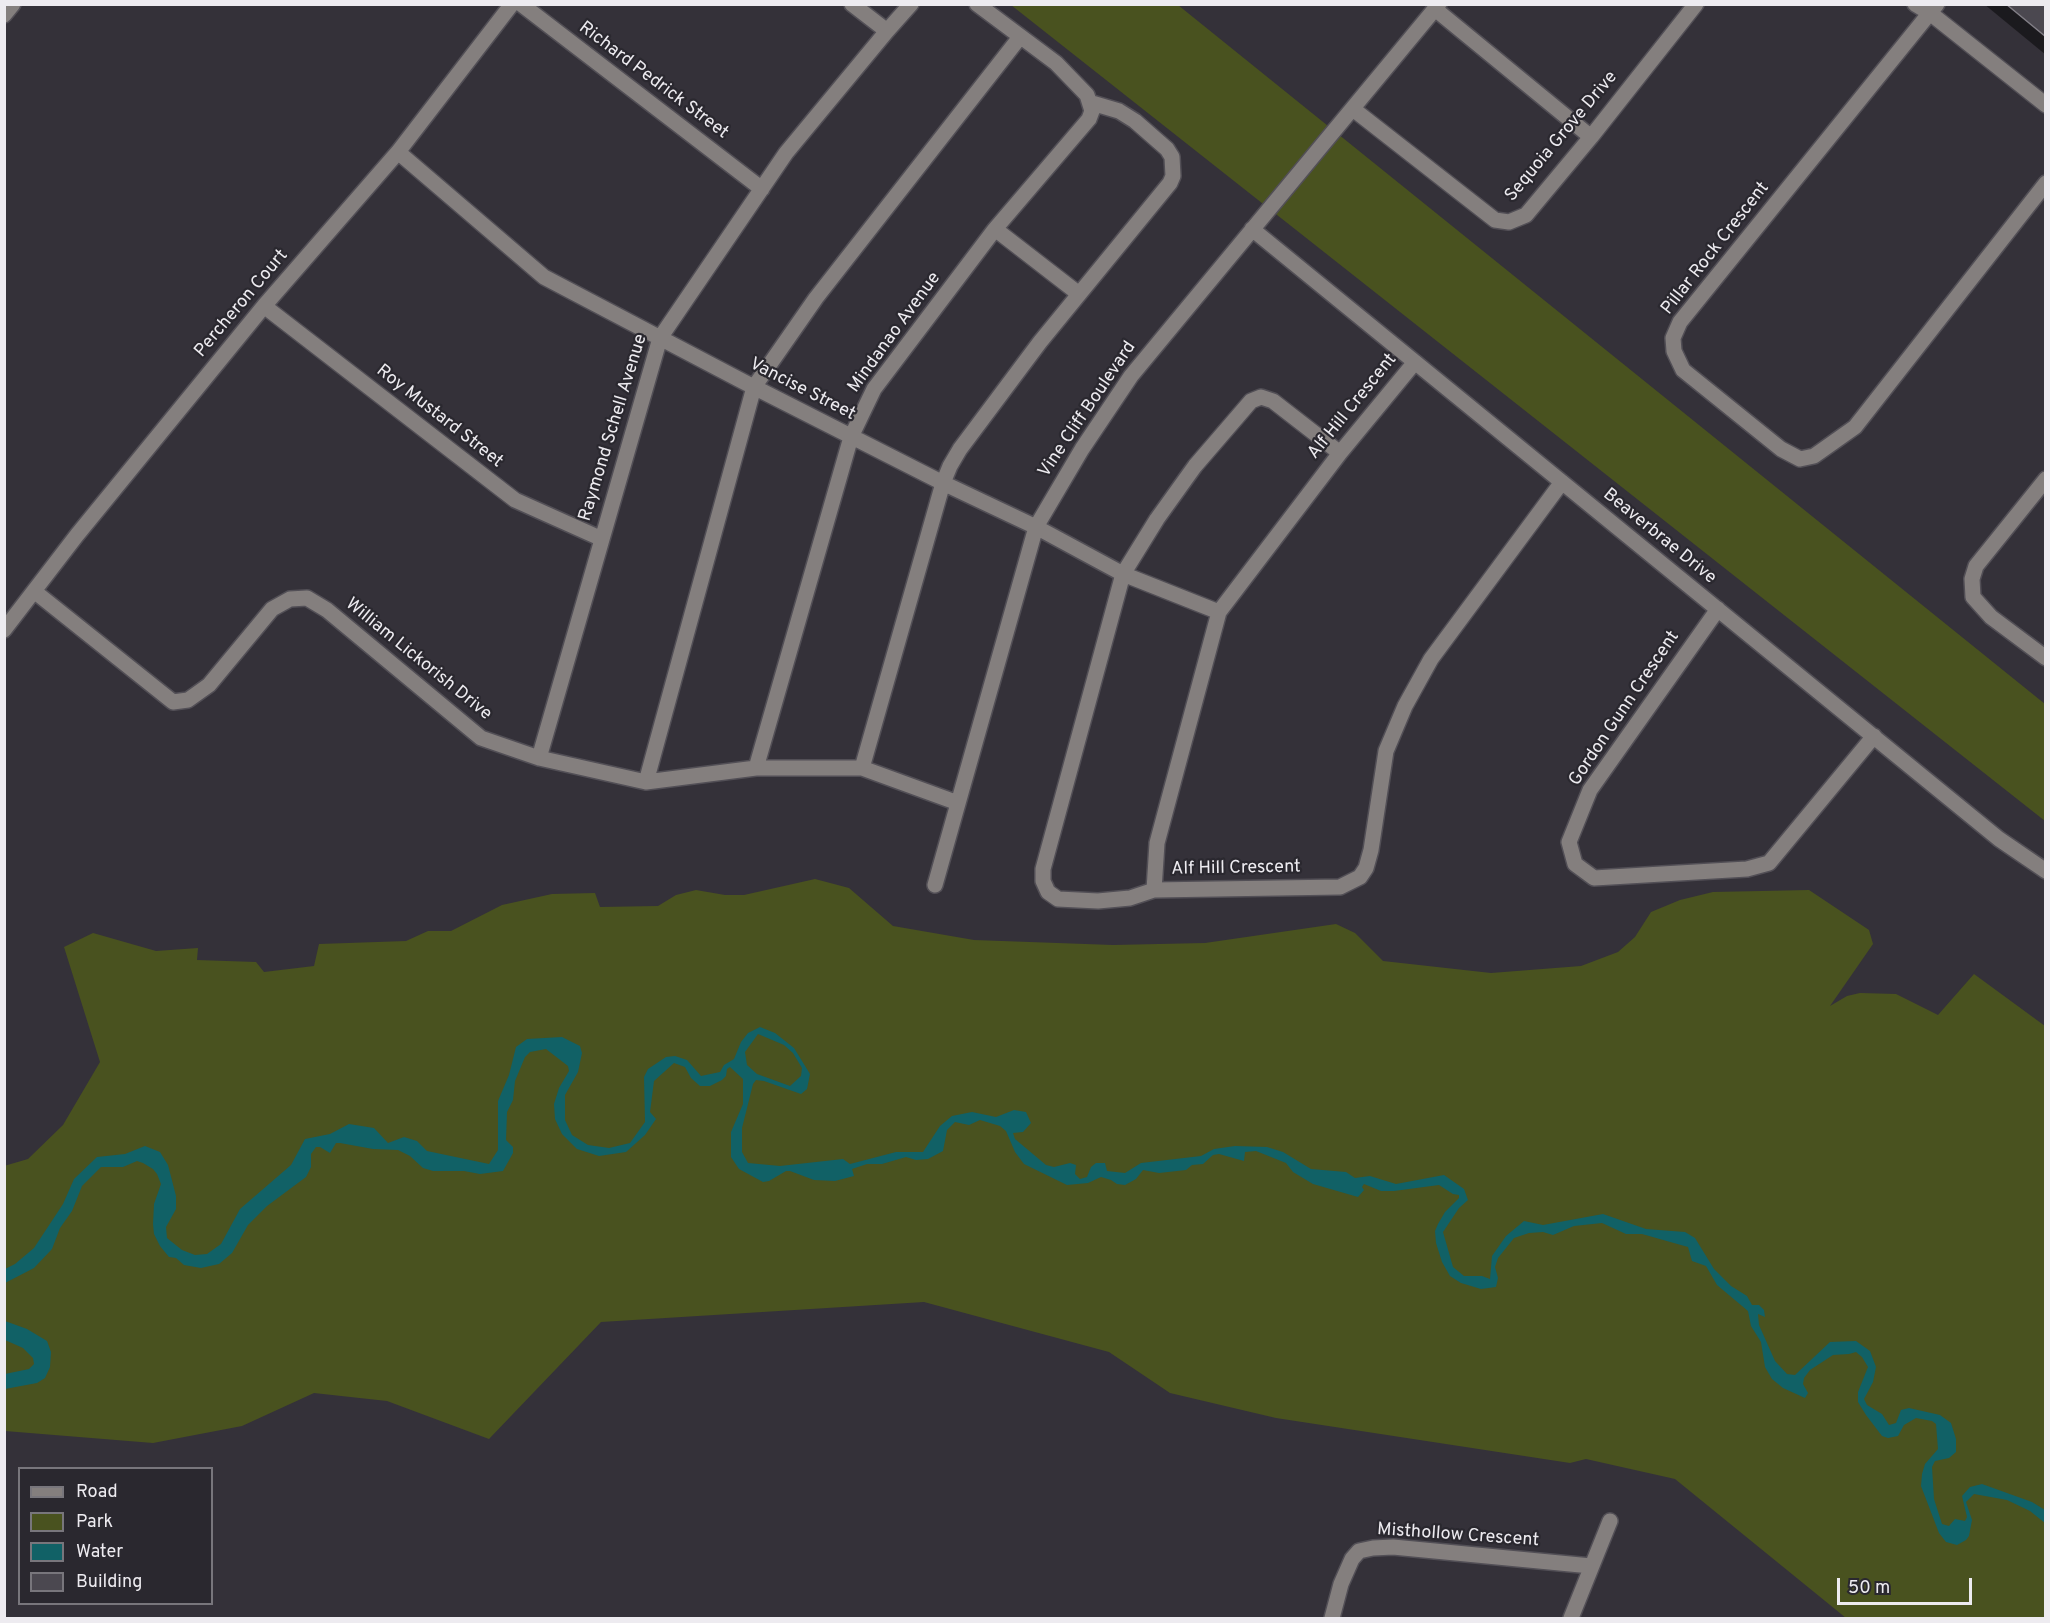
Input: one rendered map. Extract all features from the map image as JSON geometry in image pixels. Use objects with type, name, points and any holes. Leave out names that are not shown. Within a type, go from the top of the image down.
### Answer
[{"type":"street","points":[[4,15],[13,4]]},
{"type":"street","name":"Percheron Court","points":[[4,630],[77,535],[264,306],[398,152],[512,4]]},
{"type":"street","name":"Richard Pedrick Street","points":[[521,4],[762,189]]},
{"type":"street","points":[[852,4],[887,31],[911,4]]},
{"type":"street","points":[[862,768],[943,483],[960,449],[1040,342],[1170,183],[1174,167],[1167,149],[1135,121],[1119,111],[1092,103],[1082,88],[1056,63],[977,4]]},
{"type":"street","name":"Sequoia Grove Drive","points":[[1353,109],[1496,220],[1509,222],[1526,215],[1696,4]]},
{"type":"street","points":[[1915,4],[1933,9],[2046,105]]},
{"type":"street","points":[[1437,7],[1591,136]]},
{"type":"street","name":"Vine Cliff Boulevard","points":[[935,885],[1036,527],[1082,449],[1131,376],[1437,7]]},
{"type":"street","name":"Pillar Rock Crescent","points":[[1933,9],[1680,322],[1673,338],[1674,351],[1683,370],[1781,449],[1800,459],[1814,456],[1855,427],[2046,183]]},
{"type":"street","name":"Raymond Schell Avenue","points":[[538,758],[660,338],[786,153],[887,31]]},
{"type":"street","points":[[646,782],[754,387],[816,298],[1020,37]]},
{"type":"street","name":"Mindanao Avenue","points":[[756,768],[851,436],[874,389],[995,229],[1089,119],[1092,103]]},
{"type":"street","name":"Vancise Street","points":[[398,152],[544,277],[754,387],[943,483],[1036,527],[1123,574],[1219,612]]},
{"type":"street","points":[[995,229],[1079,294]]},
{"type":"street","name":"Beaverbrae Drive","points":[[1251,229],[1999,838],[2046,871]]},
{"type":"street","name":"Roy Mustard Street","points":[[264,306],[515,500],[602,539]]},
{"type":"street","name":"Alf Hill Crescent","points":[[1415,362],[1340,453],[1219,612],[1157,843],[1154,890],[1340,886],[1360,877],[1366,868],[1371,850],[1386,751],[1405,706],[1431,659],[1562,482]]},
{"type":"street","points":[[1154,890],[1130,898],[1058,899],[1048,892],[1043,881],[1043,868],[1123,574],[1157,519],[1195,466],[1251,401],[1261,397],[1273,401],[1340,453]]},
{"type":"street","points":[[2046,479],[1976,566],[1972,579],[1973,597],[1991,617],[2046,658]]},
{"type":"street","name":"William Lickorish Drive","points":[[34,591],[172,702],[188,700],[208,685],[272,609],[290,599],[306,598],[327,610],[481,738],[538,758],[646,782],[756,768],[862,768],[958,803]]},
{"type":"street","name":"Gordon Gunn Crescent","points":[[1718,609],[1590,790],[1569,842],[1575,864],[1594,878],[1747,869],[1769,863],[1874,736]]},
{"type":"street","points":[[1571,1618],[1610,1521]]},
{"type":"street","name":"Misthollow Crescent","points":[[1332,1618],[1341,1584],[1352,1559],[1359,1551],[1373,1548],[1392,1547],[1591,1566]]},
{"type":"green space","points":[[1011,5],[1178,5],[2045,704],[2045,821]]},
{"type":"green space","points":[[815,879],[849,888],[893,926],[974,940],[1113,945],[1205,943],[1336,924],[1355,933],[1383,961],[1491,973],[1581,966],[1618,952],[1635,937],[1651,912],[1680,900],[1713,892],[1809,890],[1869,930],[1873,944],[1830,1006],[1847,996],[1860,993],[1896,994],[1938,1015],[1974,974],[2045,1026],[2045,1618],[1846,1618],[1675,1479],[1586,1459],[1570,1463],[1276,1418],[1170,1393],[1109,1352],[924,1302],[601,1322],[489,1439],[387,1401],[314,1393],[242,1426],[153,1443],[5,1431],[4,1166],[28,1159],[63,1125],[100,1062],[64,947],[93,933],[156,951],[198,948],[197,960],[256,962],[264,972],[314,966],[319,944],[406,941],[428,931],[451,931],[502,905],[552,894],[595,893],[600,907],[658,906],[676,895],[696,890],[725,895],[744,895]]},
{"type":"water","points":[[760,1027],[775,1033],[794,1048],[810,1074],[807,1089],[801,1094],[764,1081],[756,1080],[753,1084],[742,1128],[742,1152],[748,1163],[780,1166],[843,1159],[850,1164],[896,1152],[923,1152],[940,1126],[952,1116],[972,1112],[996,1117],[1014,1110],[1026,1112],[1031,1123],[1023,1132],[1013,1133],[1015,1139],[1046,1165],[1054,1167],[1070,1163],[1076,1165],[1075,1174],[1080,1179],[1087,1177],[1091,1167],[1096,1163],[1105,1163],[1107,1171],[1125,1173],[1141,1163],[1201,1156],[1214,1149],[1235,1146],[1267,1147],[1283,1152],[1311,1169],[1346,1172],[1355,1178],[1370,1176],[1396,1184],[1444,1175],[1464,1189],[1468,1200],[1459,1208],[1443,1232],[1453,1267],[1464,1276],[1482,1276],[1490,1279],[1492,1256],[1506,1236],[1524,1221],[1543,1225],[1603,1214],[1646,1229],[1685,1232],[1695,1238],[1714,1269],[1731,1286],[1747,1296],[1752,1305],[1759,1305],[1764,1310],[1765,1317],[1758,1314],[1759,1325],[1775,1361],[1787,1374],[1795,1375],[1830,1342],[1856,1341],[1870,1351],[1876,1367],[1873,1382],[1864,1399],[1867,1405],[1882,1414],[1889,1425],[1896,1423],[1901,1410],[1909,1408],[1940,1415],[1951,1423],[1956,1439],[1956,1452],[1949,1458],[1935,1461],[1932,1467],[1934,1499],[1942,1524],[1949,1526],[1955,1519],[1965,1521],[1967,1517],[1962,1496],[1970,1487],[1982,1484],[2032,1502],[2045,1510],[2045,1523],[2030,1511],[2007,1500],[1974,1494],[1966,1502],[1972,1520],[1969,1536],[1957,1545],[1946,1542],[1939,1533],[1921,1486],[1925,1464],[1938,1449],[1936,1424],[1916,1418],[1904,1425],[1898,1436],[1888,1438],[1882,1436],[1858,1402],[1858,1392],[1868,1367],[1856,1352],[1833,1355],[1810,1370],[1804,1378],[1803,1384],[1808,1393],[1805,1398],[1783,1388],[1772,1379],[1765,1367],[1761,1342],[1751,1326],[1748,1311],[1717,1285],[1706,1266],[1692,1261],[1688,1247],[1642,1234],[1626,1234],[1602,1223],[1574,1226],[1553,1235],[1543,1232],[1529,1233],[1514,1238],[1498,1258],[1495,1267],[1498,1278],[1496,1287],[1481,1289],[1461,1283],[1450,1276],[1442,1262],[1435,1231],[1445,1212],[1459,1198],[1459,1195],[1439,1185],[1381,1191],[1364,1184],[1362,1187],[1364,1190],[1358,1197],[1313,1184],[1293,1172],[1286,1163],[1256,1151],[1245,1152],[1244,1161],[1219,1154],[1213,1155],[1203,1164],[1192,1165],[1186,1170],[1159,1173],[1143,1170],[1136,1179],[1125,1185],[1101,1177],[1088,1183],[1067,1185],[1024,1164],[1015,1152],[1006,1131],[1000,1126],[980,1120],[969,1125],[955,1122],[947,1130],[943,1151],[928,1159],[916,1160],[906,1157],[882,1164],[867,1164],[852,1169],[854,1176],[835,1181],[814,1180],[786,1171],[763,1182],[739,1169],[731,1157],[731,1132],[743,1104],[743,1079],[730,1067],[722,1080],[710,1086],[700,1086],[691,1078],[685,1067],[674,1063],[654,1081],[650,1112],[656,1119],[645,1135],[626,1152],[599,1156],[577,1149],[562,1134],[555,1119],[554,1104],[559,1088],[569,1071],[568,1066],[546,1049],[530,1052],[525,1057],[515,1081],[513,1100],[507,1112],[506,1140],[513,1147],[513,1153],[503,1171],[480,1174],[464,1171],[433,1171],[423,1168],[410,1156],[398,1150],[373,1149],[336,1143],[330,1153],[316,1147],[311,1154],[311,1167],[306,1177],[267,1206],[248,1225],[232,1253],[219,1264],[201,1268],[184,1265],[176,1258],[169,1257],[154,1234],[154,1204],[161,1184],[153,1169],[137,1161],[123,1167],[101,1167],[82,1186],[72,1211],[60,1228],[52,1249],[34,1268],[5,1283],[5,1269],[15,1264],[34,1248],[63,1204],[74,1179],[97,1157],[125,1154],[145,1146],[160,1152],[168,1165],[176,1196],[176,1209],[166,1227],[167,1238],[182,1250],[195,1255],[207,1254],[221,1244],[240,1209],[291,1165],[305,1139],[330,1134],[349,1124],[374,1128],[388,1143],[404,1137],[417,1141],[427,1151],[489,1164],[498,1150],[498,1101],[509,1075],[516,1047],[527,1039],[562,1037],[580,1046],[582,1053],[578,1072],[565,1095],[565,1120],[572,1135],[588,1145],[609,1148],[630,1143],[645,1122],[644,1077],[648,1069],[666,1057],[675,1056],[687,1060],[701,1076],[720,1072],[724,1065],[734,1059],[741,1042],[748,1033]],"holes":[[[758,1034],[784,1045],[793,1053],[802,1068],[801,1076],[790,1086],[757,1074],[747,1065],[745,1052]]]},
{"type":"water","points":[[5,1321],[27,1329],[47,1341],[51,1352],[50,1367],[45,1378],[37,1383],[5,1389],[5,1374],[29,1369],[34,1364],[33,1358],[23,1348],[5,1340]]},
{"type":"building","points":[[2006,4],[2046,4],[2046,37]]}]
